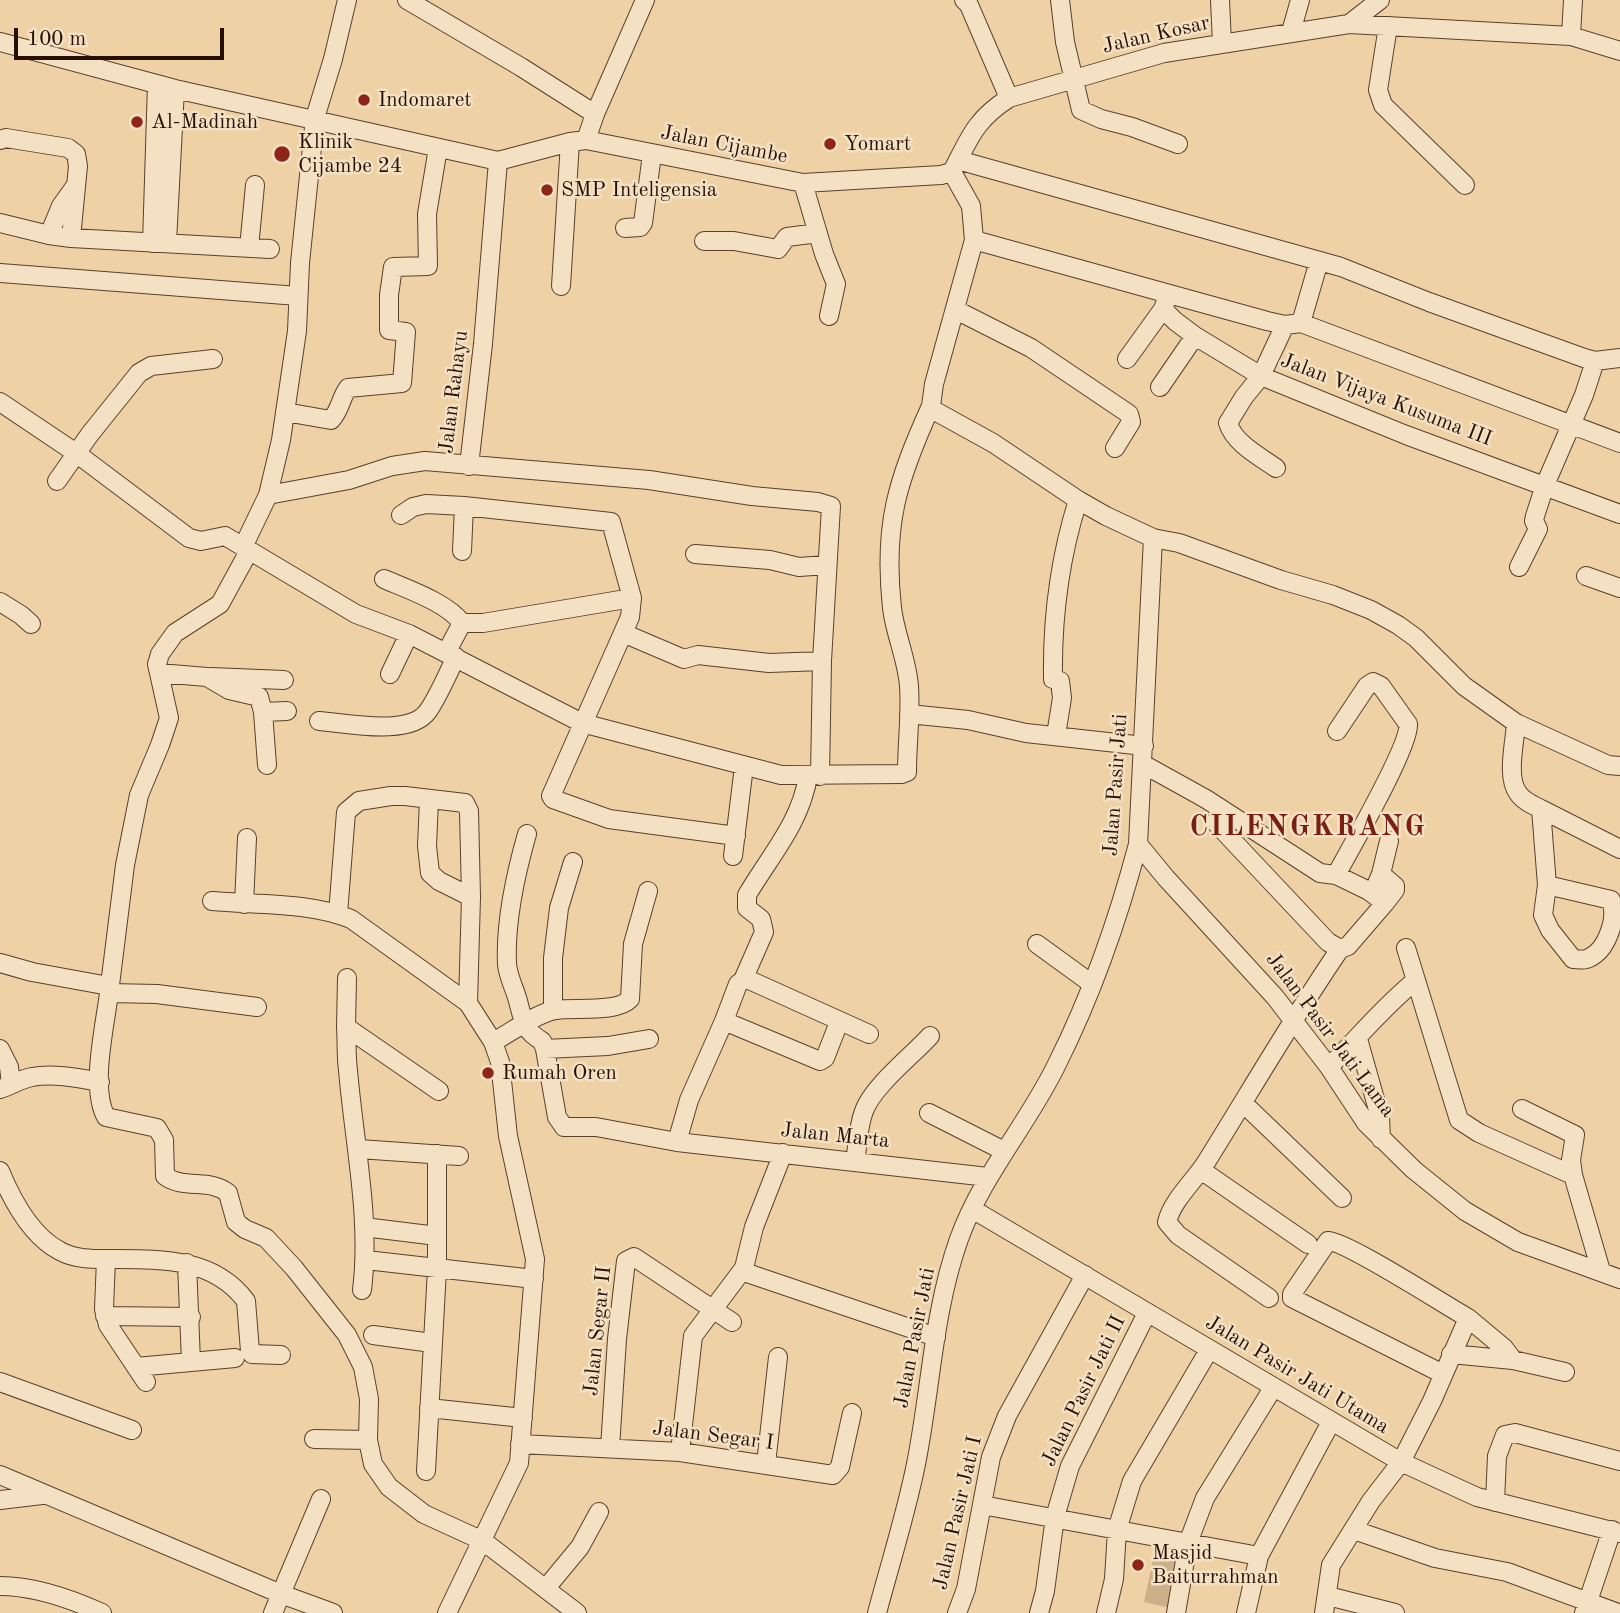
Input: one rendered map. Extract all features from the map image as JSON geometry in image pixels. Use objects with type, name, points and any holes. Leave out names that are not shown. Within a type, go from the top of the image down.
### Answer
[{"type":"street","points":[[347,0],[315,118],[296,331],[281,440],[268,495],[246,549],[216,608],[187,623],[167,641],[157,664],[169,718],[139,795],[125,865],[109,990],[100,1082],[101,1109],[106,1117],[112,1120],[157,1128],[163,1135],[165,1176],[176,1184],[217,1187],[228,1193],[236,1222],[265,1238],[294,1268],[347,1335],[363,1367],[369,1399],[368,1440],[373,1464],[389,1488],[424,1514],[483,1541],[577,1613]]},
{"type":"street","points":[[407,0],[521,67],[594,114]]},
{"type":"street","points":[[561,286],[578,141],[594,114],[645,0]]},
{"type":"street","points":[[964,0],[969,5],[1009,98]]},
{"type":"street","points":[[1060,0],[1065,42],[1078,105],[1086,114],[1178,144]]},
{"type":"street","points":[[1220,0],[1222,43]]},
{"type":"street","points":[[1292,32],[1300,0]]},
{"type":"street","points":[[1349,24],[1380,0]]},
{"type":"street","points":[[1571,36],[1573,0]]},
{"type":"street","name":"Jalan Kosar","points":[[955,166],[974,129],[989,111],[1009,98],[1164,53],[1349,24],[1571,36],[1620,51]]},
{"type":"street","points":[[1388,26],[1378,90],[1383,104],[1465,185]]},
{"type":"street","name":"Jalan Cijambe","points":[[0,42],[175,89],[315,118],[498,161],[578,141],[803,183],[941,175],[955,166]]},
{"type":"street","points":[[157,84],[163,172]]},
{"type":"street","points":[[160,243],[163,172],[175,89]]},
{"type":"street","points":[[0,140],[6,138],[68,148],[76,154],[78,166],[71,238]]},
{"type":"street","points":[[285,412],[331,420],[340,410],[348,388],[402,383],[406,332],[389,330],[389,295],[393,267],[428,266],[427,214],[438,148]]},
{"type":"street","points":[[625,228],[640,227],[643,223],[652,154]]},
{"type":"street","name":"Jalan Rahayu","points":[[268,495],[349,480],[392,466],[425,461],[469,466],[483,344],[498,161]]},
{"type":"street","points":[[0,402],[76,453],[189,538],[201,541],[225,536],[356,614],[409,634],[582,723],[781,775],[905,774],[909,714],[906,664],[892,610],[889,533],[900,482],[931,406],[934,384],[974,240],[971,206],[955,166]]},
{"type":"street","points":[[955,166],[1341,267],[1429,302],[1595,361],[1620,358]]},
{"type":"street","points":[[803,183],[836,288],[829,316]]},
{"type":"street","points":[[49,235],[61,206],[76,185]]},
{"type":"street","points":[[249,248],[255,185]]},
{"type":"street","points":[[0,223],[71,238],[270,249]]},
{"type":"street","points":[[704,241],[734,241],[778,249],[787,237],[818,233]]},
{"type":"street","points":[[974,240],[1166,302],[1293,324],[1620,443]]},
{"type":"street","points":[[1276,468],[1240,442],[1231,432],[1228,423],[1293,324],[1319,261]]},
{"type":"street","points":[[0,273],[298,296]]},
{"type":"street","points":[[1127,359],[1166,302]]},
{"type":"street","name":"Jalan Vijaya Kusuma III","points":[[1166,302],[1175,321],[1261,376],[1406,435],[1620,514]]},
{"type":"street","points":[[956,310],[1031,348],[1129,414],[1131,422],[1115,448]]},
{"type":"street","points":[[1160,387],[1195,336]]},
{"type":"street","points":[[57,481],[139,373],[151,366],[214,359]]},
{"type":"street","points":[[1518,567],[1538,529],[1534,519],[1545,485],[1572,425],[1595,361]]},
{"type":"street","points":[[931,406],[935,411],[993,443],[1078,500],[1153,538],[1179,543],[1371,610],[1416,638],[1464,685],[1516,723],[1608,765],[1620,766]]},
{"type":"street","points":[[469,466],[649,480],[831,506],[814,776],[797,816],[758,876],[746,904],[761,919],[764,932],[743,980],[738,984],[689,1100],[677,1142]]},
{"type":"street","points":[[1056,735],[1062,698],[1060,681],[1053,679],[1055,616],[1078,500]]},
{"type":"street","points":[[401,515],[426,504],[610,521],[632,598],[630,617],[551,793],[554,799],[609,820],[736,836]]},
{"type":"street","points":[[463,551],[464,506]]},
{"type":"street","name":"Jalan Pasir Jati","points":[[877,1613],[916,1465],[944,1293],[959,1240],[988,1177],[1057,1064],[1093,984],[1126,892],[1138,844],[1153,538]]},
{"type":"street","points":[[695,554],[799,566],[827,565]]},
{"type":"street","points":[[1586,576],[1620,588]]},
{"type":"street","points":[[319,721],[401,726],[422,717],[451,655],[462,623],[458,616],[384,579]]},
{"type":"street","points":[[462,623],[484,623],[632,598]]},
{"type":"street","points":[[0,602],[31,624]]},
{"type":"street","points":[[623,633],[684,659],[698,655],[769,663],[822,661]]},
{"type":"street","points":[[390,674],[409,634]]},
{"type":"street","points":[[159,673],[284,680]]},
{"type":"street","points":[[207,677],[229,690],[259,697],[263,712],[267,765]]},
{"type":"street","points":[[1336,875],[1384,785],[1409,730],[1406,719],[1381,686],[1373,682],[1367,686],[1338,732]]},
{"type":"street","points":[[263,712],[288,710]]},
{"type":"street","points":[[909,714],[943,717],[1026,733],[1144,746]]},
{"type":"street","points":[[1516,723],[1513,772],[1516,790],[1525,800],[1620,849]]},
{"type":"street","points":[[1143,764],[1206,799],[1320,873],[1336,875],[1379,898]]},
{"type":"street","points":[[733,856],[744,766]]},
{"type":"street","points":[[338,914],[346,812],[359,801],[405,796],[465,803],[470,811],[468,1003]]},
{"type":"street","points":[[429,800],[427,846],[430,873],[439,881],[471,897]]},
{"type":"street","points":[[1541,809],[1547,885],[1543,915],[1550,930],[1573,959],[1585,960],[1593,957],[1602,946],[1614,920],[1611,900],[1547,885]]},
{"type":"street","points":[[1214,822],[1328,942],[1340,949]]},
{"type":"street","points":[[527,834],[518,867],[509,921],[507,967],[523,1025],[533,1037],[542,1041],[545,1049],[615,1046],[649,1039]]},
{"type":"street","points":[[244,904],[247,838]]},
{"type":"street","points":[[1379,898],[1395,890],[1395,886],[1381,874],[1389,841]]},
{"type":"street","name":"Jalan Pasir Jati Lama","points":[[1138,844],[1292,1018],[1329,1067],[1366,1124],[1414,1170],[1465,1211],[1518,1242],[1620,1279]]},
{"type":"street","points":[[553,1010],[553,958],[559,908],[573,862]]},
{"type":"street","points":[[493,1042],[553,1010],[595,1009],[626,1004],[630,999],[634,944],[648,891]]},
{"type":"street","points":[[1269,1298],[1178,1235],[1167,1222],[1170,1212],[1201,1170],[1292,1018],[1340,949],[1348,946],[1377,915],[1379,898]]},
{"type":"street","points":[[212,901],[300,908],[338,914],[351,919],[468,1003],[493,1042],[500,1062],[508,1136],[535,1259],[519,1462],[447,1613]]},
{"type":"street","points":[[1037,944],[1093,984]]},
{"type":"street","points":[[1406,948],[1459,1121],[1479,1133],[1568,1173]]},
{"type":"street","points":[[0,963],[109,990],[257,1007]]},
{"type":"street","points":[[347,978],[347,1068],[359,1149],[366,1260],[362,1290]]},
{"type":"street","points":[[743,980],[747,979],[869,1034]]},
{"type":"street","points":[[1329,1067],[1358,1039],[1374,1018],[1415,981]]},
{"type":"street","points":[[724,1021],[820,1061],[825,1058],[839,1022]]},
{"type":"street","points":[[346,1027],[439,1091]]},
{"type":"street","points":[[855,1161],[864,1111],[896,1069],[930,1036]]},
{"type":"street","points":[[1358,1039],[1380,1117],[1381,1139]]},
{"type":"street","points":[[0,1049],[9,1067],[6,1087],[33,1077],[50,1076],[100,1082]]},
{"type":"street","name":"Jalan Marta","points":[[545,1049],[557,1117],[564,1127],[596,1127],[677,1142],[988,1177]]},
{"type":"street","points":[[1243,1103],[1342,1198]]},
{"type":"street","points":[[1522,1108],[1576,1135],[1572,1152],[1573,1175],[1601,1271]]},
{"type":"street","points":[[929,1113],[1004,1151]]},
{"type":"street","points":[[359,1149],[459,1156]]},
{"type":"street","points":[[680,1452],[693,1336],[744,1268],[754,1227],[783,1153]]},
{"type":"street","points":[[426,1471],[437,1269],[437,1154]]},
{"type":"street","points":[[1201,1170],[1308,1244]]},
{"type":"street","points":[[0,1171],[18,1208],[39,1234],[60,1251],[75,1256],[106,1259],[187,1263],[208,1270],[244,1298],[247,1307],[249,1349],[252,1354],[281,1355]]},
{"type":"street","name":"Jalan Pasir Jati Utama","points":[[972,1209],[1401,1462],[1477,1497],[1616,1532]]},
{"type":"street","points":[[364,1227],[437,1236]]},
{"type":"street","points":[[1443,1374],[1294,1300],[1292,1294],[1328,1241],[1468,1318],[1504,1348],[1513,1360]]},
{"type":"street","name":"Jalan Segar II","points":[[610,1448],[617,1339],[626,1261],[634,1257],[732,1322]]},
{"type":"street","points":[[106,1259],[105,1316],[108,1325],[146,1382]]},
{"type":"street","points":[[366,1260],[534,1279]]},
{"type":"street","points":[[187,1263],[191,1362]]},
{"type":"street","points":[[744,1268],[747,1273],[936,1337]]},
{"type":"street","name":"Jalan Pasir Jati I","points":[[957,1613],[966,1589],[990,1457],[1007,1416],[1085,1275]]},
{"type":"street","name":"Jalan Pasir Jati II","points":[[1039,1613],[1045,1591],[1055,1517],[1070,1466],[1147,1313]]},
{"type":"street","points":[[105,1316],[191,1317]]},
{"type":"street","points":[[1395,1613],[1326,1605],[1331,1565],[1371,1501],[1401,1462],[1432,1401],[1468,1318]]},
{"type":"street","points":[[373,1335],[432,1343]]},
{"type":"street","points":[[1106,1613],[1114,1580],[1117,1530],[1132,1480],[1209,1350]]},
{"type":"street","points":[[1451,1354],[1513,1360],[1566,1373]]},
{"type":"street","points":[[766,1464],[778,1357]]},
{"type":"street","points":[[136,1367],[235,1358]]},
{"type":"street","points":[[1,1386],[132,1430]]},
{"type":"street","points":[[1177,1613],[1188,1543],[1205,1498],[1273,1388]]},
{"type":"street","points":[[429,1408],[523,1418]]},
{"type":"street","name":"Jalan Segar I","points":[[520,1444],[680,1452],[833,1475],[840,1467],[852,1413]]},
{"type":"street","points":[[1246,1613],[1259,1556],[1331,1422]]},
{"type":"street","points":[[1495,1502],[1497,1457],[1505,1436],[1515,1433],[1620,1461]]},
{"type":"street","points":[[314,1438],[368,1440]]},
{"type":"street","points":[[0,1475],[332,1613]]},
{"type":"street","points":[[0,1500],[46,1495]]},
{"type":"street","points":[[273,1613],[321,1499]]},
{"type":"street","points":[[982,1505],[1259,1556]]},
{"type":"street","points":[[546,1588],[580,1547],[599,1513]]},
{"type":"street","points":[[1354,1530],[1435,1558],[1507,1572],[1585,1607],[1618,1613]]},
{"type":"street","points":[[1585,1607],[1616,1532]]},
{"type":"street","points":[[0,1586],[34,1590],[102,1613]]},
{"type":"shaded area","points":[[1156,1546],[1183,1552],[1170,1608],[1144,1602]]},
{"type":"place","name":"Indomaret","points":[[364,100]]},
{"type":"place","name":"Al-Madinah","points":[[137,122]]},
{"type":"place","name":"Yomart","points":[[830,144]]},
{"type":"place","name":"Klinik Cijambe 24","points":[[282,154]]},
{"type":"place","name":"SMP Inteligensia","points":[[547,190]]},
{"type":"place","name":"Rumah Oren","points":[[488,1073]]},
{"type":"place","name":"Masjid Baiturrahman","points":[[1138,1565]]},
{"type":"district","name":"CILENGKRANG","points":[[1308,828]]}]
